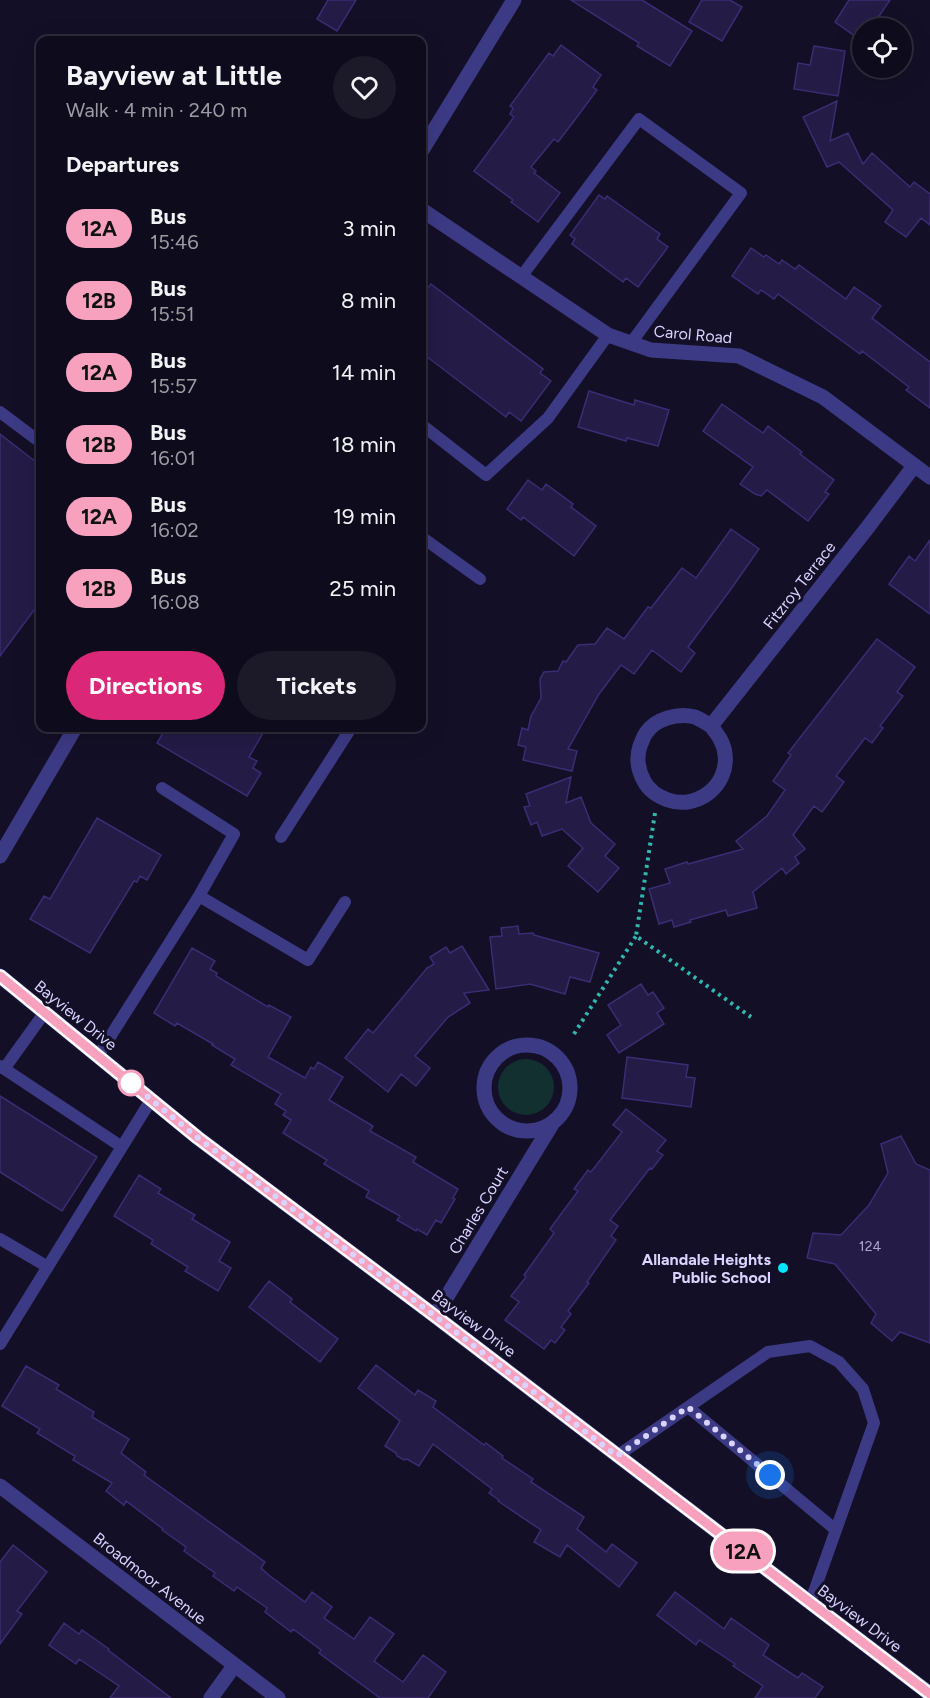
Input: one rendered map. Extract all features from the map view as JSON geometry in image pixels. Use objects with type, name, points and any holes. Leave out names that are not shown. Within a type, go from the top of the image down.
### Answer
[{"type":"street","points":[[426,143],[514,0]]},
{"type":"street","name":"Carol Road","points":[[426,213],[608,335],[651,350],[739,356],[823,397],[930,477]]},
{"type":"street","name":"Fitzroy Terrace","points":[[711,726],[914,466]]},
{"type":"street","points":[[678,715],[696,718],[711,726],[720,738],[726,755],[722,776],[712,791],[695,801],[678,803],[657,796],[647,787],[639,771],[638,753],[645,734],[658,722],[678,715]]},
{"type":"street","points":[[0,856],[73,732]]},
{"type":"street","name":"Bayview Drive","points":[[0,976],[198,1138],[930,1694]]},
{"type":"street","name":"Charles Court","points":[[435,1316],[568,1101],[570,1086],[567,1072],[560,1060],[549,1051],[535,1046],[521,1045],[495,1058],[487,1070],[484,1083],[484,1098],[489,1111],[499,1122],[511,1129],[525,1132],[539,1130],[552,1124]]},
{"type":"street","name":"Broadmoor Avenue","points":[[0,1485],[278,1698]]},
{"type":"street","points":[[211,1698],[234,1666]]},
{"type":"lane","points":[[521,277],[639,119],[741,193],[631,343]]},
{"type":"lane","points":[[426,428],[486,475],[548,417],[608,335]]},
{"type":"lane","points":[[0,412],[36,439]]},
{"type":"lane","points":[[426,540],[480,579]]},
{"type":"lane","points":[[281,837],[348,732]]},
{"type":"lane","points":[[98,1056],[199,896],[234,834],[162,788]]},
{"type":"lane","points":[[199,896],[308,960],[345,902]]},
{"type":"lane","points":[[45,1012],[2,1068],[122,1148]]},
{"type":"lane","points":[[0,1344],[151,1100]]},
{"type":"lane","points":[[0,1239],[48,1267]]},
{"type":"lane","points":[[617,1456],[768,1352],[810,1346],[839,1362],[863,1389],[874,1423],[810,1602]]},
{"type":"lane","points":[[688,1407],[836,1530]]},
{"type":"path","points":[[574,1034],[636,936],[657,796]]},
{"type":"path","points":[[636,936],[751,1017]]},
{"type":"green space","points":[[526,1059],[537,1061],[546,1067],[552,1076],[554,1087],[552,1098],[546,1107],[537,1113],[526,1115],[515,1113],[506,1107],[500,1098],[498,1087],[500,1076],[506,1067],[515,1061]]},
{"type":"building","points":[[328,0],[356,0],[337,31],[317,19]]},
{"type":"building","points":[[571,0],[642,0],[692,31],[670,66],[637,46],[639,43]]},
{"type":"building","points":[[702,0],[730,0],[742,7],[722,41],[689,22]]},
{"type":"building","points":[[849,0],[890,0],[878,18],[852,18],[852,34],[835,22]]},
{"type":"building","points":[[561,45],[601,75],[593,87],[597,90],[558,142],[554,139],[531,167],[536,171],[534,173],[560,193],[538,222],[474,171],[514,117],[510,114],[513,108],[510,106],[549,53],[553,56]]},
{"type":"building","points":[[814,46],[845,51],[838,96],[794,89],[798,63],[810,65]]},
{"type":"building","points":[[837,101],[830,141],[848,133],[863,164],[872,153],[910,187],[914,182],[930,194],[930,225],[921,218],[906,237],[885,222],[893,210],[839,162],[827,167],[803,117]]},
{"type":"building","points":[[599,195],[605,199],[607,196],[660,234],[657,239],[668,247],[638,287],[626,278],[623,282],[572,244],[575,239],[570,235]]},
{"type":"building","points":[[751,248],[779,264],[782,260],[795,269],[799,265],[846,299],[854,287],[881,306],[872,318],[930,362],[930,408],[906,390],[909,387],[862,351],[860,354],[778,294],[774,299],[761,290],[758,294],[732,276]]},
{"type":"building","points":[[431,284],[543,369],[540,373],[551,381],[521,421],[509,412],[506,417],[426,356],[426,290]]},
{"type":"building","points":[[589,391],[634,405],[635,400],[669,410],[658,446],[627,438],[626,441],[578,427]]},
{"type":"building","points":[[722,404],[763,433],[768,426],[834,480],[825,492],[829,494],[808,521],[767,490],[761,496],[740,484],[753,467],[703,431]]},
{"type":"building","points":[[0,434],[36,462],[36,607],[0,656]]},
{"type":"building","points":[[528,480],[542,490],[546,484],[573,504],[571,507],[596,526],[574,556],[523,517],[521,520],[507,509]]},
{"type":"building","points":[[731,529],[759,549],[688,647],[695,653],[681,672],[652,650],[634,674],[621,665],[599,694],[568,749],[577,751],[572,771],[523,760],[526,747],[518,745],[522,728],[528,730],[531,716],[541,698],[540,679],[544,672],[558,671],[563,661],[566,662],[578,645],[595,644],[607,628],[624,639],[682,568],[696,578]]},
{"type":"building","points":[[930,540],[930,614],[889,584],[909,556],[915,561]]},
{"type":"building","points":[[877,639],[915,667],[897,692],[903,696],[880,726],[883,728],[872,743],[865,738],[836,776],[844,782],[822,812],[814,806],[793,835],[805,849],[795,857],[799,863],[786,874],[782,868],[753,892],[757,908],[728,916],[726,910],[674,927],[672,920],[659,924],[649,889],[670,883],[665,869],[743,849],[736,841],[767,816],[785,790],[773,781],[791,755],[788,753]]},
{"type":"building","points":[[164,732],[264,732],[249,757],[257,761],[253,768],[261,773],[247,796],[157,743]]},
{"type":"building","points":[[571,777],[566,803],[581,797],[591,823],[615,844],[605,856],[619,868],[598,892],[568,866],[583,848],[562,829],[542,836],[537,822],[531,825],[524,807],[530,806],[526,794]]},
{"type":"building","points":[[97,818],[161,855],[147,880],[140,876],[137,882],[134,881],[90,953],[30,919],[44,896],[50,899]]},
{"type":"building","points":[[518,926],[519,934],[533,933],[599,953],[590,982],[570,977],[565,994],[530,984],[496,989],[490,937],[502,936],[501,928]]},
{"type":"building","points":[[462,946],[489,990],[464,993],[470,1003],[448,1017],[415,1056],[430,1068],[416,1086],[401,1074],[388,1092],[345,1058],[368,1029],[373,1033],[427,968],[434,964],[430,957],[446,947],[450,953]]},
{"type":"building","points":[[192,948],[215,961],[210,969],[217,973],[216,976],[268,1007],[269,1005],[291,1017],[268,1057],[305,1078],[311,1067],[314,1069],[318,1062],[343,1077],[329,1100],[373,1126],[370,1131],[416,1157],[413,1162],[458,1189],[441,1223],[436,1220],[427,1235],[397,1220],[400,1216],[366,1197],[369,1191],[324,1164],[327,1160],[283,1133],[291,1120],[283,1115],[286,1111],[275,1104],[281,1094],[231,1065],[235,1059],[213,1044],[177,1023],[175,1026],[154,1013]]},
{"type":"building","points":[[641,984],[648,995],[653,992],[664,1008],[657,1013],[664,1024],[619,1053],[607,1035],[621,1025],[608,1005]]},
{"type":"building","points":[[627,1057],[688,1065],[686,1077],[695,1078],[691,1107],[622,1098]]},
{"type":"building","points":[[0,1096],[97,1157],[62,1211],[0,1172]]},
{"type":"building","points":[[626,1109],[666,1140],[657,1151],[663,1155],[652,1169],[650,1168],[610,1220],[618,1226],[611,1236],[616,1240],[568,1311],[571,1314],[561,1327],[565,1330],[555,1343],[551,1340],[544,1349],[505,1320],[519,1302],[511,1296],[554,1233],[550,1229],[578,1191],[574,1189],[588,1170],[591,1172],[622,1132],[613,1125]]},
{"type":"building","name":"Allandale Heights Public School","points":[[901,1136],[916,1164],[930,1170],[930,1343],[900,1332],[892,1341],[871,1323],[876,1314],[835,1264],[807,1258],[813,1233],[841,1235],[869,1205],[888,1173],[881,1144]]},
{"type":"building","points":[[139,1175],[161,1189],[158,1193],[195,1215],[192,1219],[230,1242],[219,1261],[231,1268],[218,1291],[185,1271],[188,1267],[151,1244],[153,1240],[114,1216]]},
{"type":"building","points":[[269,1281],[292,1299],[290,1302],[338,1339],[320,1362],[249,1307]]},
{"type":"building","points":[[376,1365],[415,1395],[418,1390],[436,1401],[433,1407],[484,1445],[486,1443],[503,1456],[502,1458],[533,1479],[531,1482],[584,1517],[577,1529],[606,1552],[612,1544],[637,1563],[619,1587],[567,1545],[560,1557],[534,1542],[541,1530],[498,1501],[489,1493],[492,1489],[433,1444],[419,1466],[397,1456],[385,1446],[400,1421],[358,1388]]},
{"type":"building","points":[[26,1366],[59,1385],[56,1389],[94,1412],[92,1417],[129,1439],[121,1453],[146,1472],[144,1475],[265,1562],[261,1568],[270,1576],[305,1602],[312,1592],[332,1607],[324,1618],[354,1639],[370,1617],[394,1634],[374,1661],[403,1682],[423,1655],[446,1672],[428,1698],[380,1698],[319,1653],[321,1650],[293,1629],[291,1632],[265,1612],[267,1608],[237,1587],[234,1591],[213,1576],[215,1573],[184,1551],[186,1547],[126,1501],[124,1505],[106,1491],[112,1483],[73,1460],[75,1456],[37,1433],[40,1429],[2,1406]]},
{"type":"building","points":[[13,1545],[47,1572],[17,1611],[22,1614],[0,1644],[0,1562]]},
{"type":"building","points":[[675,1592],[724,1629],[731,1618],[769,1645],[763,1655],[798,1678],[802,1673],[823,1687],[815,1698],[755,1698],[763,1686],[699,1640],[696,1645],[657,1615]]},
{"type":"building","points":[[64,1623],[79,1634],[82,1630],[171,1698],[110,1698],[119,1686],[79,1659],[76,1664],[49,1645]]},
{"type":"bus line","name":"12A","points":[[0,976],[198,1138],[930,1694]]},
{"type":"place","name":"Allandale Heights Public School","points":[[783,1268]]},
{"type":"route","points":[[131,1083],[198,1138],[617,1456],[688,1407],[770,1475]]}]
